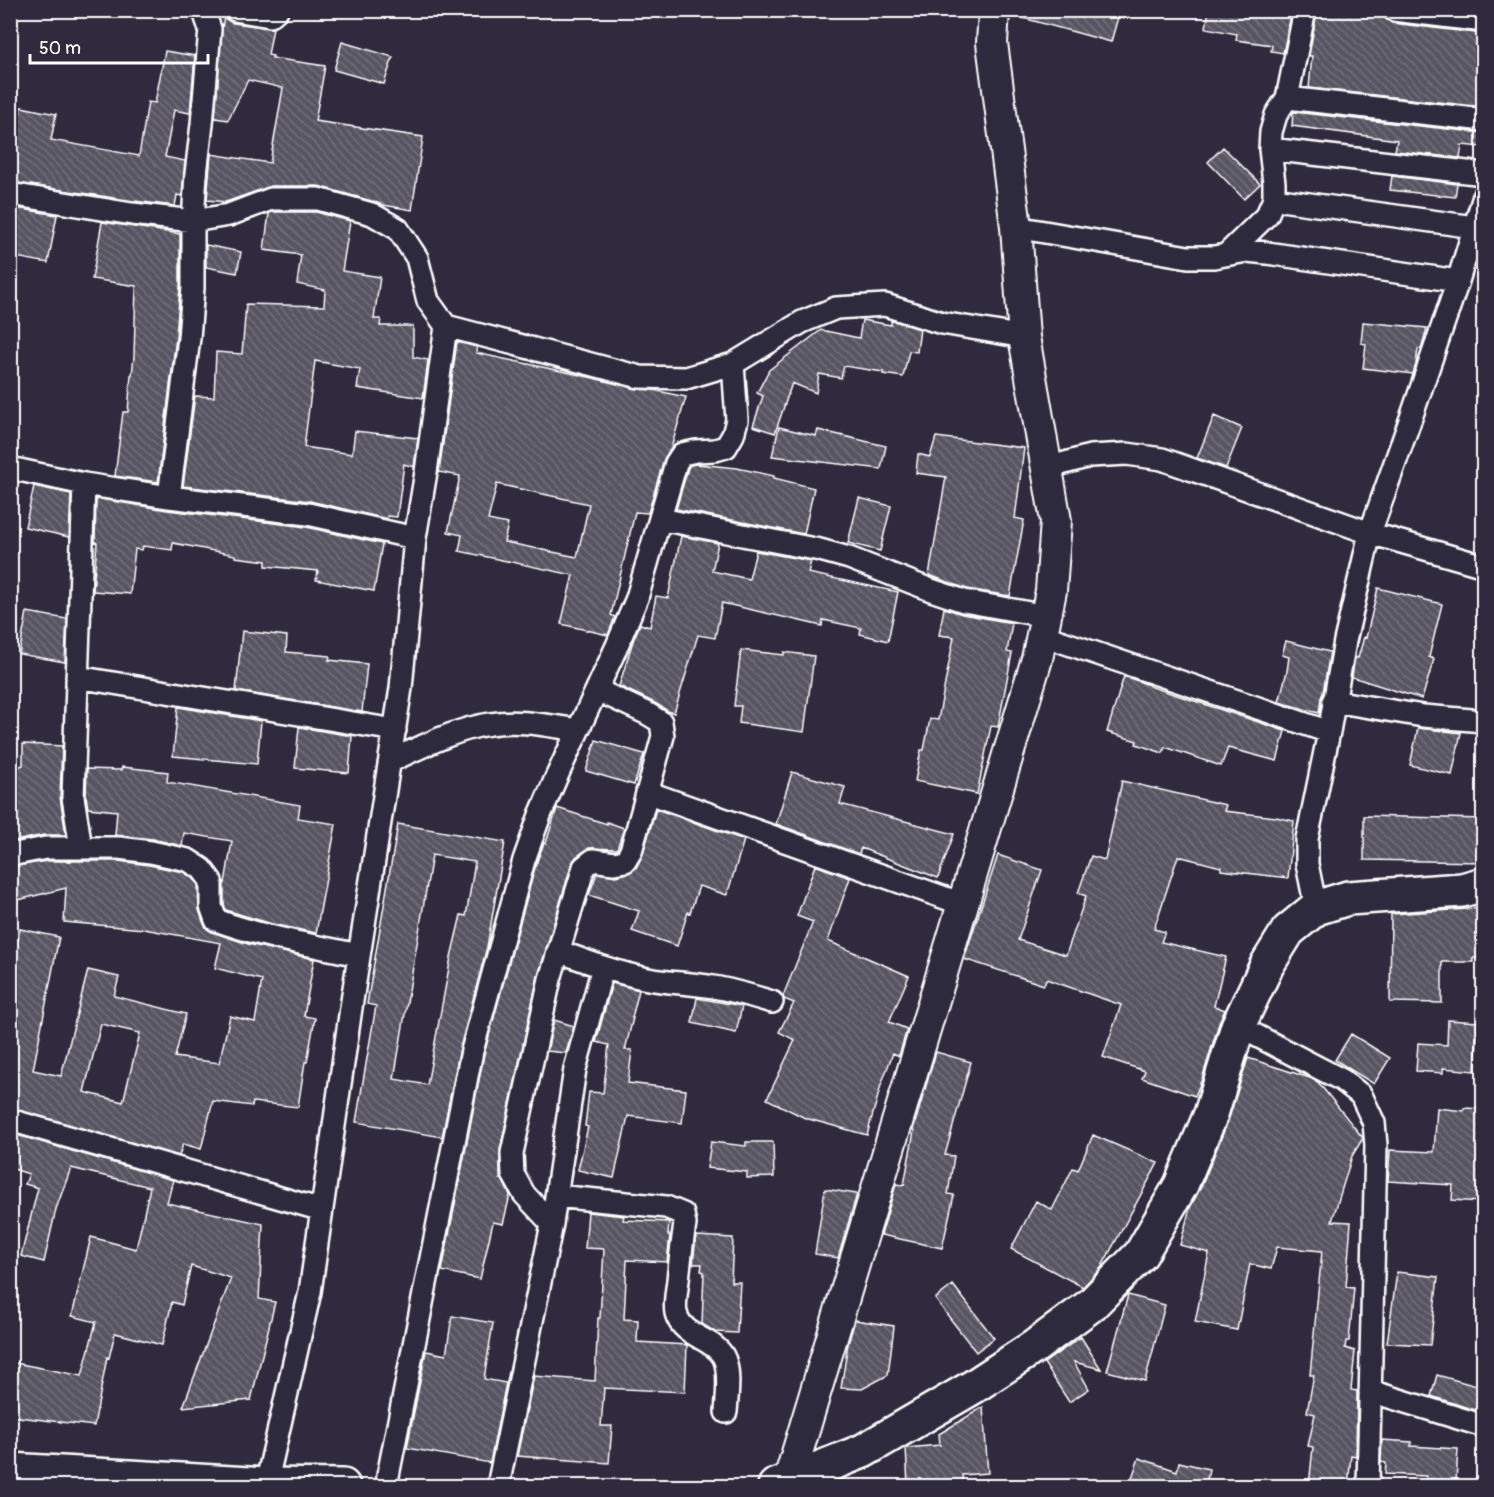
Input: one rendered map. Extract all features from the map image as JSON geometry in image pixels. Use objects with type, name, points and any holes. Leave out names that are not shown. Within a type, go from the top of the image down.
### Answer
[{"type":"highway","points":[[782,1484],[863,1451],[973,1387],[1034,1347],[1091,1305],[1141,1254],[1181,1185],[1211,1114],[1238,1026],[1267,965],[1287,931],[1316,908],[1348,898],[1462,890],[1484,884]]},
{"type":"highway","points":[[10,1470],[266,1485],[343,1486]]},
{"type":"street","points":[[169,496],[193,288],[193,221],[210,29],[202,10]]},
{"type":"street","points":[[235,10],[270,16],[277,10]]},
{"type":"street","points":[[782,1484],[1037,659],[1051,591],[1056,521],[1024,337],[1016,227],[993,43],[994,10]]},
{"type":"street","points":[[1228,254],[1267,215],[1274,199],[1271,132],[1276,115],[1287,98],[1305,10]]},
{"type":"street","points":[[1394,10],[1484,21]]},
{"type":"street","points":[[1287,98],[1484,120]]},
{"type":"street","points":[[1270,149],[1484,174]]},
{"type":"street","points":[[10,194],[132,214],[193,221],[229,215],[271,199],[318,199],[372,214],[398,229],[417,258],[428,301],[446,326],[640,377],[686,378],[733,364],[802,322],[836,308],[885,305],[942,323],[1024,337]]},
{"type":"street","points":[[1316,908],[1306,864],[1307,839],[1345,640],[1370,533],[1458,281],[1484,196]]},
{"type":"street","points":[[1274,199],[1474,227]]},
{"type":"street","points":[[1016,227],[1188,257],[1214,257],[1247,251],[1458,281]]},
{"type":"street","points":[[266,1485],[310,1292],[401,688],[415,538],[446,326]]},
{"type":"street","points":[[386,1486],[472,1051],[524,860],[540,815],[637,598],[676,463],[682,454],[726,447],[733,435],[737,420],[733,364]]},
{"type":"street","points":[[1047,468],[1090,456],[1127,454],[1162,459],[1370,533],[1484,566]]},
{"type":"street","points":[[10,468],[84,484],[308,514],[415,538]]},
{"type":"street","points":[[81,848],[73,797],[84,484]]},
{"type":"street","points":[[660,519],[820,550],[849,558],[931,590],[1044,626],[1329,732]]},
{"type":"street","points":[[77,677],[395,730]]},
{"type":"street","points":[[552,1224],[524,1194],[513,1174],[512,1153],[550,979],[584,867],[593,860],[614,863],[625,861],[631,851],[663,736],[661,722],[597,690]]},
{"type":"street","points":[[1333,700],[1423,716],[1484,721]]},
{"type":"street","points":[[390,761],[464,729],[491,723],[542,724],[578,730]]},
{"type":"street","points":[[647,792],[962,904]]},
{"type":"street","points":[[10,855],[46,848],[119,848],[188,860],[202,869],[211,881],[211,906],[216,920],[235,927],[359,955]]},
{"type":"street","points":[[558,951],[603,967],[657,981],[710,987],[772,1002]]},
{"type":"street","points":[[498,1486],[552,1224],[575,1069],[603,967]]},
{"type":"street","points":[[1238,1026],[1342,1080],[1361,1095],[1374,1123],[1376,1145],[1368,1486]]},
{"type":"street","points":[[10,1120],[322,1210]]},
{"type":"street","points":[[556,1196],[666,1207],[683,1214],[685,1224],[676,1312],[680,1322],[689,1331],[713,1346],[723,1356],[728,1376],[726,1412]]},
{"type":"street","points":[[1370,1391],[1484,1426]]},
{"type":"building","points":[[1019,10],[1120,10],[1111,42],[1019,17]]},
{"type":"building","points":[[1209,10],[1292,10],[1283,53],[1271,51],[1272,45],[1236,40],[1237,34],[1206,28]]},
{"type":"building","points":[[1317,10],[1344,10],[1344,13],[1383,16],[1392,23],[1484,34],[1484,107],[1309,88],[1312,56],[1309,56]]},
{"type":"building","points":[[224,17],[233,23],[273,28],[268,55],[273,56],[272,58],[325,66],[315,121],[423,137],[412,210],[383,205],[318,186],[271,186],[226,202],[207,200],[211,154],[270,163],[283,88],[248,80],[228,120],[215,118]]},
{"type":"building","points":[[342,42],[393,57],[384,84],[334,70]]},
{"type":"building","points":[[165,51],[195,56],[190,113],[174,110],[165,157],[185,161],[182,196],[177,195],[175,206],[10,182],[10,131],[16,132],[21,107],[56,114],[51,140],[139,156],[148,102],[155,103]]},
{"type":"building","points":[[1293,112],[1483,133],[1482,147],[1462,145],[1460,158],[1395,151],[1397,140],[1292,126]]},
{"type":"building","points":[[1223,147],[1260,184],[1244,199],[1208,162]]},
{"type":"building","points":[[1392,176],[1457,184],[1455,197],[1390,190]]},
{"type":"building","points":[[10,207],[57,215],[48,263],[10,256]]},
{"type":"building","points":[[316,212],[350,221],[342,271],[380,277],[374,319],[381,319],[380,326],[413,326],[413,357],[428,360],[423,398],[357,388],[360,369],[315,361],[304,447],[352,454],[355,431],[418,438],[414,467],[404,464],[397,517],[387,516],[387,519],[310,501],[183,486],[195,396],[214,397],[216,352],[242,354],[246,304],[324,306],[325,290],[297,284],[301,255],[264,250],[269,213]]},
{"type":"building","points":[[102,222],[180,234],[180,287],[176,337],[158,482],[115,476],[123,412],[128,412],[134,356],[136,286],[92,279]]},
{"type":"building","points":[[206,245],[241,252],[237,273],[206,267]]},
{"type":"building","points":[[862,320],[891,325],[891,321],[898,322],[920,329],[917,352],[909,351],[903,377],[844,366],[841,378],[819,374],[816,393],[792,383],[775,433],[753,426],[763,396],[757,393],[769,370],[821,330],[859,338]]},
{"type":"building","points":[[1363,322],[1427,328],[1421,349],[1418,349],[1413,374],[1363,368],[1366,344],[1361,343]]},
{"type":"building","points":[[457,342],[477,347],[476,353],[637,389],[686,397],[648,513],[635,512],[611,615],[615,617],[608,635],[561,624],[573,575],[459,551],[462,535],[448,532],[460,476],[439,472]],"holes":[[[497,484],[589,504],[577,557],[504,542],[508,524],[488,520]]]},
{"type":"building","points":[[1214,416],[1242,428],[1226,468],[1197,458]]},
{"type":"building","points":[[779,427],[816,436],[818,430],[886,446],[881,469],[772,456]]},
{"type":"building","points":[[936,437],[1024,448],[1015,518],[1024,520],[1010,596],[967,589],[929,575],[946,477],[916,473],[918,454],[930,457]]},
{"type":"building","points":[[690,465],[737,468],[814,488],[804,534],[676,509],[688,468]]},
{"type":"building","points":[[34,486],[71,494],[69,537],[25,527]]},
{"type":"building","points":[[859,498],[891,506],[880,551],[848,543]]},
{"type":"building","points":[[96,500],[167,510],[306,527],[382,544],[374,591],[316,580],[318,571],[266,566],[266,561],[235,557],[235,555],[173,543],[172,550],[143,546],[142,550],[135,549],[130,594],[93,591],[97,543],[95,542]]},
{"type":"building","points":[[681,536],[718,543],[712,571],[749,579],[756,551],[811,561],[808,573],[898,592],[888,641],[860,634],[861,628],[823,620],[822,626],[722,603],[715,638],[698,635],[674,713],[668,711],[619,686],[640,624],[650,627],[656,596],[668,598]]},
{"type":"building","points":[[1378,588],[1442,604],[1429,657],[1434,659],[1422,699],[1352,677],[1355,657],[1358,658],[1364,637],[1366,638]]},
{"type":"building","points":[[944,608],[962,614],[1012,623],[1007,652],[1012,653],[998,727],[991,726],[977,794],[915,781],[930,719],[938,720],[954,637],[939,635]]},
{"type":"building","points":[[27,612],[67,619],[65,662],[19,654]]},
{"type":"building","points":[[242,631],[287,636],[286,652],[330,656],[329,660],[367,664],[362,712],[236,691]]},
{"type":"building","points":[[1286,641],[1330,652],[1319,713],[1279,702],[1289,657],[1282,655]]},
{"type":"building","points":[[741,650],[814,656],[804,732],[739,723],[741,706],[734,706]]},
{"type":"building","points":[[1124,676],[1285,731],[1277,761],[1228,748],[1221,766],[1165,747],[1163,753],[1136,744],[1137,741],[1107,732]]},
{"type":"building","points":[[178,707],[261,721],[257,764],[173,756]]},
{"type":"building","points":[[299,727],[352,736],[349,773],[295,768]]},
{"type":"building","points":[[1418,728],[1461,733],[1452,775],[1410,765]]},
{"type":"building","points":[[596,740],[644,754],[634,785],[586,771]]},
{"type":"building","points":[[23,744],[62,746],[60,797],[66,835],[44,835],[10,842],[10,770],[23,765]]},
{"type":"building","points":[[122,767],[168,772],[167,782],[300,805],[298,818],[336,824],[316,933],[272,924],[226,910],[224,882],[232,841],[184,833],[182,846],[153,839],[115,835],[117,811],[88,808],[87,769],[121,770]]},
{"type":"building","points":[[792,772],[845,787],[840,804],[954,834],[938,878],[861,848],[859,854],[776,824]]},
{"type":"building","points":[[1122,781],[1226,805],[1224,811],[1294,821],[1288,878],[1221,870],[1221,867],[1178,856],[1154,929],[1165,932],[1161,942],[1226,957],[1214,1006],[1225,1010],[1195,1096],[1142,1078],[1145,1071],[1103,1057],[1121,1005],[1046,979],[1044,985],[964,959],[998,855],[1042,870],[1018,940],[1066,955],[1086,896],[1078,893],[1091,856],[1105,860]]},
{"type":"building","points":[[557,808],[624,828],[617,849],[589,848],[576,857],[572,863],[538,976],[500,1150],[500,1179],[510,1195],[503,1224],[493,1222],[480,1279],[442,1271],[484,1054],[536,864],[544,843],[546,843]]},
{"type":"building","points":[[656,809],[744,840],[727,895],[699,886],[677,946],[632,931],[639,911],[589,895],[597,873],[616,876],[636,868],[643,854]]},
{"type":"building","points":[[1364,816],[1484,819],[1484,862],[1364,860]]},
{"type":"building","points":[[398,824],[505,842],[487,947],[460,1048],[442,1137],[356,1122],[376,1006],[367,1004]],"holes":[[[432,855],[475,862],[466,916],[461,915],[451,957],[427,1085],[394,1079]]]},
{"type":"building","points":[[47,861],[118,861],[183,872],[193,878],[198,885],[199,910],[207,929],[248,944],[314,959],[304,1016],[315,1018],[298,1107],[253,1102],[252,1106],[213,1101],[201,1149],[183,1144],[179,1156],[10,1108],[10,979],[20,929],[59,937],[33,1070],[61,1076],[88,970],[119,977],[114,996],[186,1014],[175,1057],[219,1063],[230,1016],[255,1022],[262,980],[215,968],[221,943],[144,929],[64,922],[66,888],[10,902],[10,867]],"holes":[[[101,1024],[140,1033],[123,1102],[84,1092]]]},
{"type":"building","points":[[815,865],[850,878],[828,941],[909,976],[889,1022],[907,1029],[899,1056],[893,1053],[867,1135],[805,1118],[767,1099],[795,1040],[779,1032],[794,1003],[784,999],[783,996],[813,922],[797,916]]},
{"type":"building","points":[[1484,908],[1484,958],[1473,958],[1473,962],[1442,962],[1442,1003],[1390,1002],[1391,914]]},
{"type":"building","points":[[612,983],[639,990],[625,1050],[632,1050],[628,1083],[686,1090],[682,1123],[628,1116],[614,1178],[578,1170],[588,1127],[585,1126],[589,1092],[603,1093],[609,1045],[596,1042]]},
{"type":"building","points":[[697,998],[742,1006],[736,1033],[692,1023]]},
{"type":"building","points":[[554,1020],[574,1026],[566,1053],[547,1051]]},
{"type":"building","points":[[1448,1020],[1478,1022],[1475,1071],[1443,1068],[1443,1073],[1416,1071],[1418,1043],[1447,1045]]},
{"type":"building","points":[[1351,1034],[1390,1058],[1374,1084],[1335,1060]]},
{"type":"building","points":[[936,1052],[971,1062],[945,1155],[954,1156],[948,1194],[954,1195],[942,1248],[881,1235],[896,1184],[904,1185],[913,1130]]},
{"type":"building","points":[[1248,1058],[1318,1082],[1363,1138],[1352,1156],[1332,1221],[1351,1222],[1346,1287],[1354,1288],[1349,1341],[1346,1341],[1345,1348],[1355,1351],[1351,1390],[1357,1391],[1356,1456],[1351,1455],[1348,1486],[1309,1486],[1313,1447],[1308,1446],[1315,1414],[1307,1412],[1314,1375],[1310,1375],[1322,1251],[1277,1247],[1271,1269],[1250,1264],[1237,1330],[1195,1322],[1209,1253],[1180,1245],[1190,1208],[1228,1121]]},
{"type":"building","points":[[1437,1108],[1464,1111],[1464,1108],[1484,1109],[1480,1202],[1452,1200],[1453,1185],[1388,1181],[1390,1150],[1434,1152]]},
{"type":"building","points":[[10,1133],[173,1180],[167,1203],[263,1224],[259,1299],[275,1302],[251,1400],[183,1407],[231,1278],[191,1266],[182,1305],[172,1302],[162,1345],[115,1333],[109,1358],[107,1357],[94,1426],[10,1416],[10,1362],[82,1376],[96,1322],[72,1316],[91,1237],[136,1249],[150,1187],[71,1168],[56,1209],[44,1262],[21,1256],[38,1188],[25,1184],[29,1174],[10,1168]]},
{"type":"building","points":[[1093,1135],[1158,1163],[1101,1268],[1083,1287],[1011,1249],[1036,1201],[1052,1210],[1073,1168],[1078,1170]]},
{"type":"building","points":[[711,1142],[746,1146],[746,1142],[773,1142],[774,1177],[747,1178],[747,1172],[707,1168]]},
{"type":"building","points":[[825,1189],[857,1194],[838,1258],[815,1254]]},
{"type":"building","points":[[588,1212],[624,1216],[623,1220],[669,1222],[667,1262],[627,1260],[624,1319],[638,1320],[637,1342],[687,1345],[685,1392],[604,1388],[601,1426],[612,1426],[609,1463],[517,1456],[534,1376],[595,1381],[604,1249],[585,1248]]},
{"type":"building","points":[[696,1236],[733,1238],[731,1282],[740,1282],[737,1333],[715,1332],[702,1324],[704,1272],[701,1271],[702,1264],[693,1264]]},
{"type":"building","points":[[1397,1272],[1438,1277],[1430,1345],[1387,1343]]},
{"type":"building","points":[[953,1285],[994,1338],[976,1352],[935,1299]]},
{"type":"building","points":[[1128,1295],[1165,1305],[1145,1381],[1107,1371]]},
{"type":"building","points":[[452,1316],[493,1323],[484,1379],[506,1383],[490,1463],[407,1448],[426,1351],[446,1355]]},
{"type":"building","points":[[855,1320],[894,1326],[888,1375],[862,1389],[841,1388],[848,1344]]},
{"type":"building","points":[[1081,1337],[1101,1369],[1074,1362],[1089,1389],[1069,1402],[1044,1363]]},
{"type":"building","points":[[1437,1375],[1484,1388],[1484,1413],[1431,1396]]},
{"type":"building","points":[[983,1407],[988,1473],[962,1475],[963,1486],[908,1486],[906,1448],[940,1445],[939,1434]]},
{"type":"building","points":[[1382,1440],[1412,1442],[1411,1446],[1458,1449],[1456,1481],[1426,1479],[1426,1476],[1385,1474],[1386,1463],[1381,1462]]},
{"type":"building","points":[[1139,1458],[1177,1471],[1179,1462],[1209,1469],[1207,1481],[1213,1483],[1213,1486],[1129,1486]]}]
